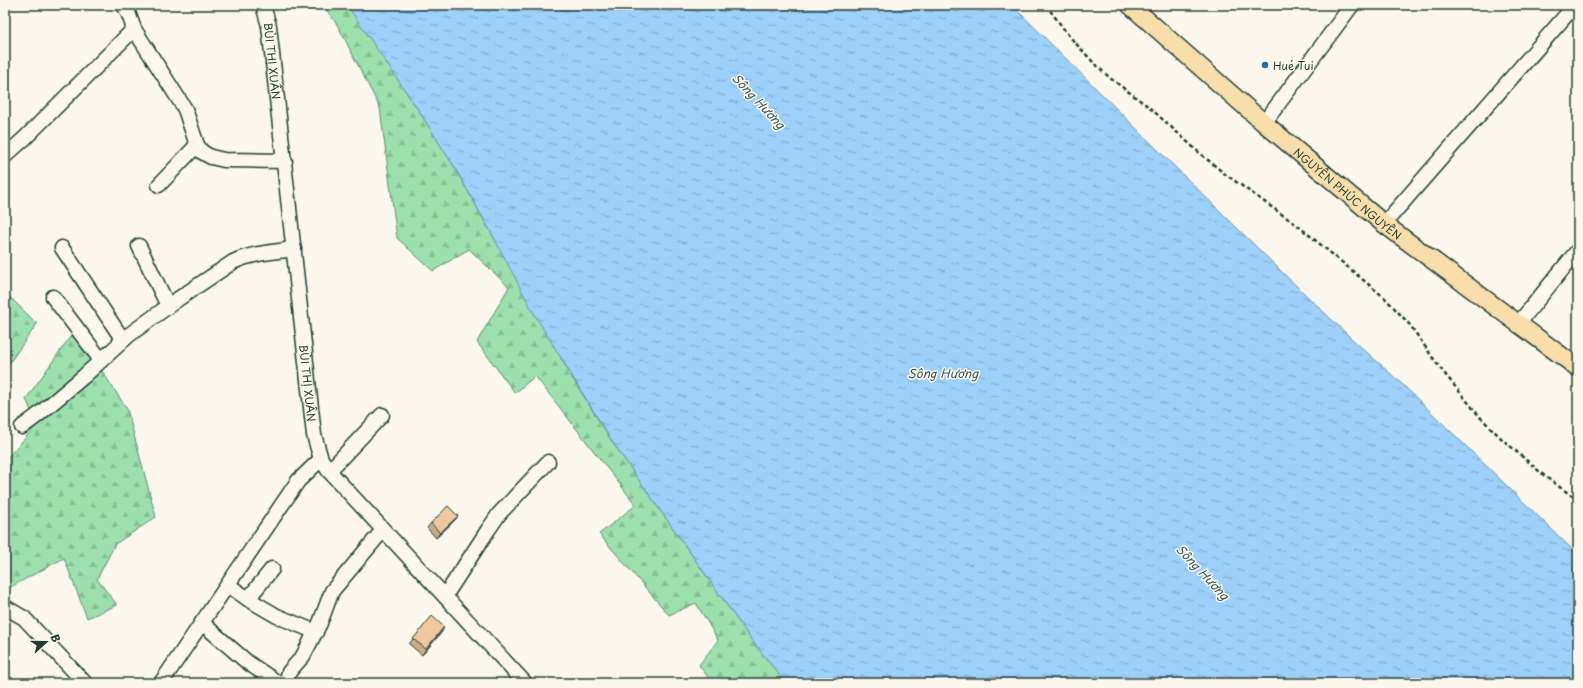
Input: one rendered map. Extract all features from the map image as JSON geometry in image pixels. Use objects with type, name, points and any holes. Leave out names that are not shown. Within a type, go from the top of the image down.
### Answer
[{"type":"main road","name":"NGUYỄN PHÚC NGUYÊN","points":[[1130,5],[1264,123],[1384,224],[1578,368]]},
{"type":"street","points":[[124,5],[134,29],[185,109],[197,145],[202,152],[211,157],[224,160],[285,161]]},
{"type":"street","name":"BÙI THỊ XUÂN","points":[[262,5],[269,26],[314,435],[321,459],[329,471],[525,683]]},
{"type":"street","points":[[1264,123],[1352,5]]},
{"type":"street","points":[[1384,224],[1575,5]]},
{"type":"street","points":[[5,156],[25,138],[134,29]]},
{"type":"street","points":[[159,185],[197,145]]},
{"type":"street","points":[[139,246],[168,306]]},
{"type":"street","points":[[62,248],[123,340]]},
{"type":"street","points":[[22,427],[72,387],[123,340],[168,306],[233,262],[262,253],[294,249]]},
{"type":"street","points":[[1518,324],[1578,250]]},
{"type":"street","points":[[53,297],[101,360]]},
{"type":"street","points":[[329,471],[382,415]]},
{"type":"street","points":[[161,683],[298,481],[321,459]]},
{"type":"street","points":[[445,596],[492,524],[509,502],[548,462]]},
{"type":"street","points":[[286,683],[289,672],[303,656],[316,632],[332,591],[383,530]]},
{"type":"street","points":[[248,599],[272,569]]},
{"type":"street","points":[[228,585],[277,616],[316,632]]},
{"type":"street","points":[[5,607],[24,618],[85,683]]},
{"type":"street","points":[[202,623],[247,662],[278,683]]},
{"type":"path","points":[[1046,5],[1069,36],[1110,78],[1149,106],[1203,156],[1225,174],[1297,225],[1385,298],[1410,325],[1440,368],[1480,417],[1502,439],[1547,478],[1578,500]]},
{"type":"green space","points":[[323,5],[347,5],[355,16],[417,108],[455,168],[571,376],[613,443],[753,642],[786,683],[712,683],[699,665],[718,640],[696,603],[669,615],[599,534],[636,505],[535,376],[515,393],[477,342],[509,287],[469,249],[433,271],[397,238],[380,108],[338,26]]},
{"type":"green space","points":[[7,294],[37,324],[5,369],[5,296]]},
{"type":"green space","points":[[75,330],[127,409],[156,517],[115,544],[97,579],[117,605],[87,618],[64,558],[5,590],[5,460],[37,425],[26,399]]},
{"type":"water","name":"Sông Hương","points":[[347,5],[1012,5],[1285,275],[1401,383],[1578,555],[1578,683],[786,683],[753,642],[613,443],[533,312],[455,168],[417,108]]},
{"type":"building","points":[[448,506],[458,516],[440,533],[431,523]]},
{"type":"building","points":[[432,616],[444,627],[426,649],[413,639]]},
{"type":"place","name":"Hué Tui","points":[[1265,65]]}]
